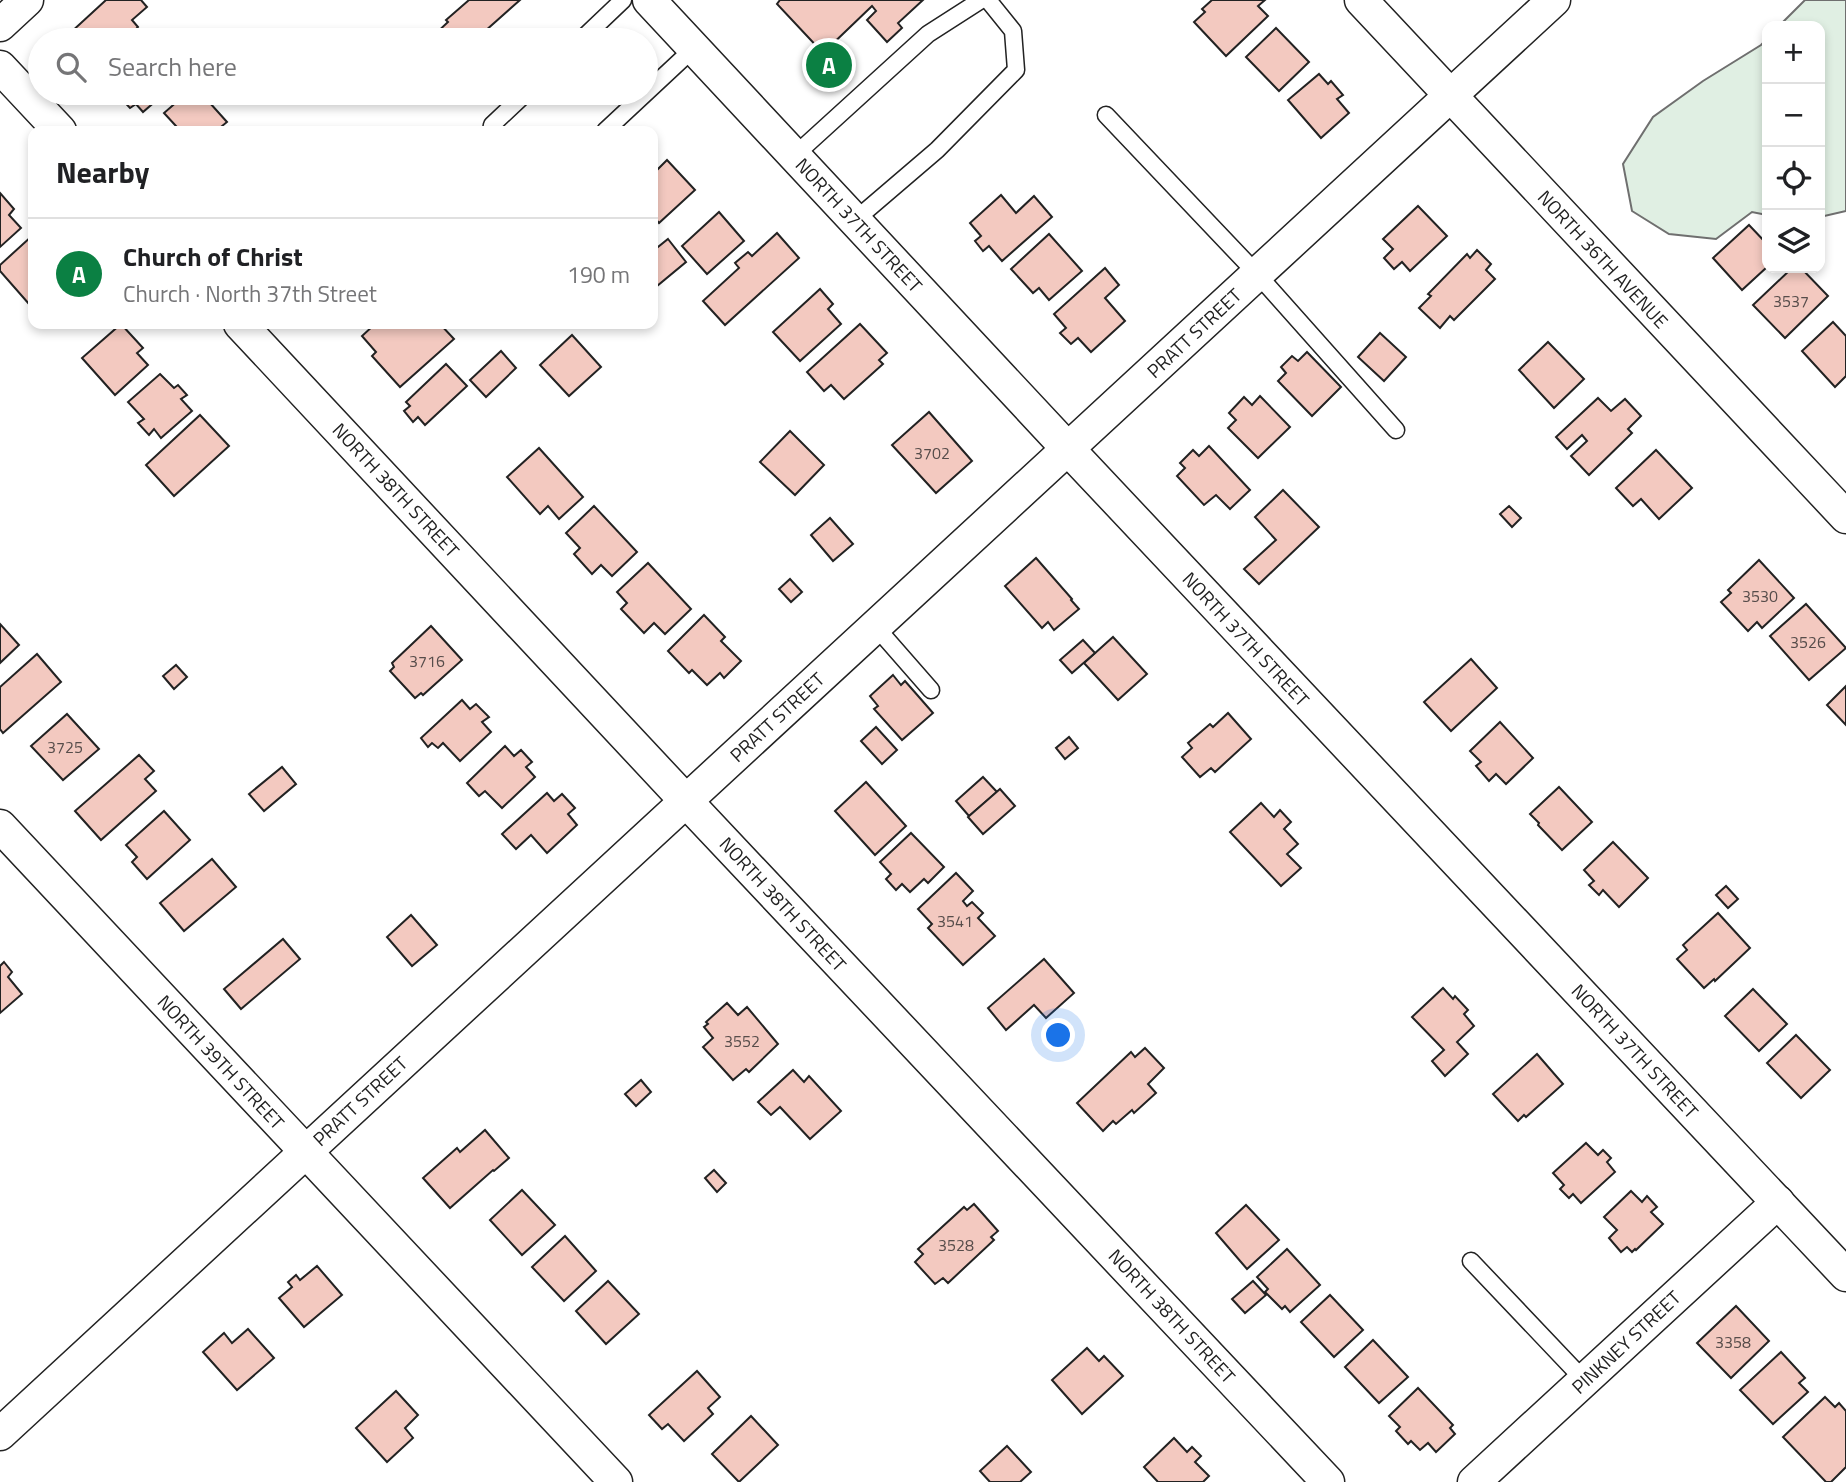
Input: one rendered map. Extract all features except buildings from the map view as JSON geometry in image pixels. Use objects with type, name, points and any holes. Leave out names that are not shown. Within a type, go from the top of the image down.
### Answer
[{"type":"street","points":[[0,24],[27,0]]},
{"type":"street","name":"NORTH 37TH STREET","points":[[649,0],[1846,1275]]},
{"type":"street","name":"NORTH 36TH AVENUE","points":[[1360,0],[1846,517]]},
{"type":"street","name":"PRATT STREET","points":[[0,1434],[1554,0]]},
{"type":"street","points":[[0,67],[28,97]]},
{"type":"street","points":[[36,105],[55,126]]},
{"type":"street","name":"NORTH 38TH STREET","points":[[245,329],[1328,1482]]},
{"type":"street","name":"NORTH 39TH STREET","points":[[0,826],[616,1482]]},
{"type":"street","name":"PINKNEY STREET","points":[[1474,1482],[1778,1202]]},
{"type":"lane","points":[[594,28],[623,0]]},
{"type":"lane","points":[[794,156],[928,34],[981,0]]},
{"type":"lane","points":[[854,220],[937,150],[1016,70],[1013,31],[988,0]]},
{"type":"lane","points":[[658,81],[694,47]]},
{"type":"lane","points":[[492,126],[513,105]]},
{"type":"lane","points":[[610,126],[633,105]]},
{"type":"lane","points":[[1106,115],[1258,275],[1396,430]]},
{"type":"lane","points":[[875,626],[931,690]]},
{"type":"lane","points":[[1471,1261],[1584,1380]]},
{"type":"green space","points":[[1805,0],[1846,0],[1846,211],[1825,216],[1825,21],[1784,21]]},
{"type":"green space","points":[[1761,45],[1762,214],[1752,212],[1716,239],[1669,234],[1632,211],[1623,164],[1653,117],[1703,81]]},
{"type":"place","name":"Church of Christ","points":[[829,65]]}]
